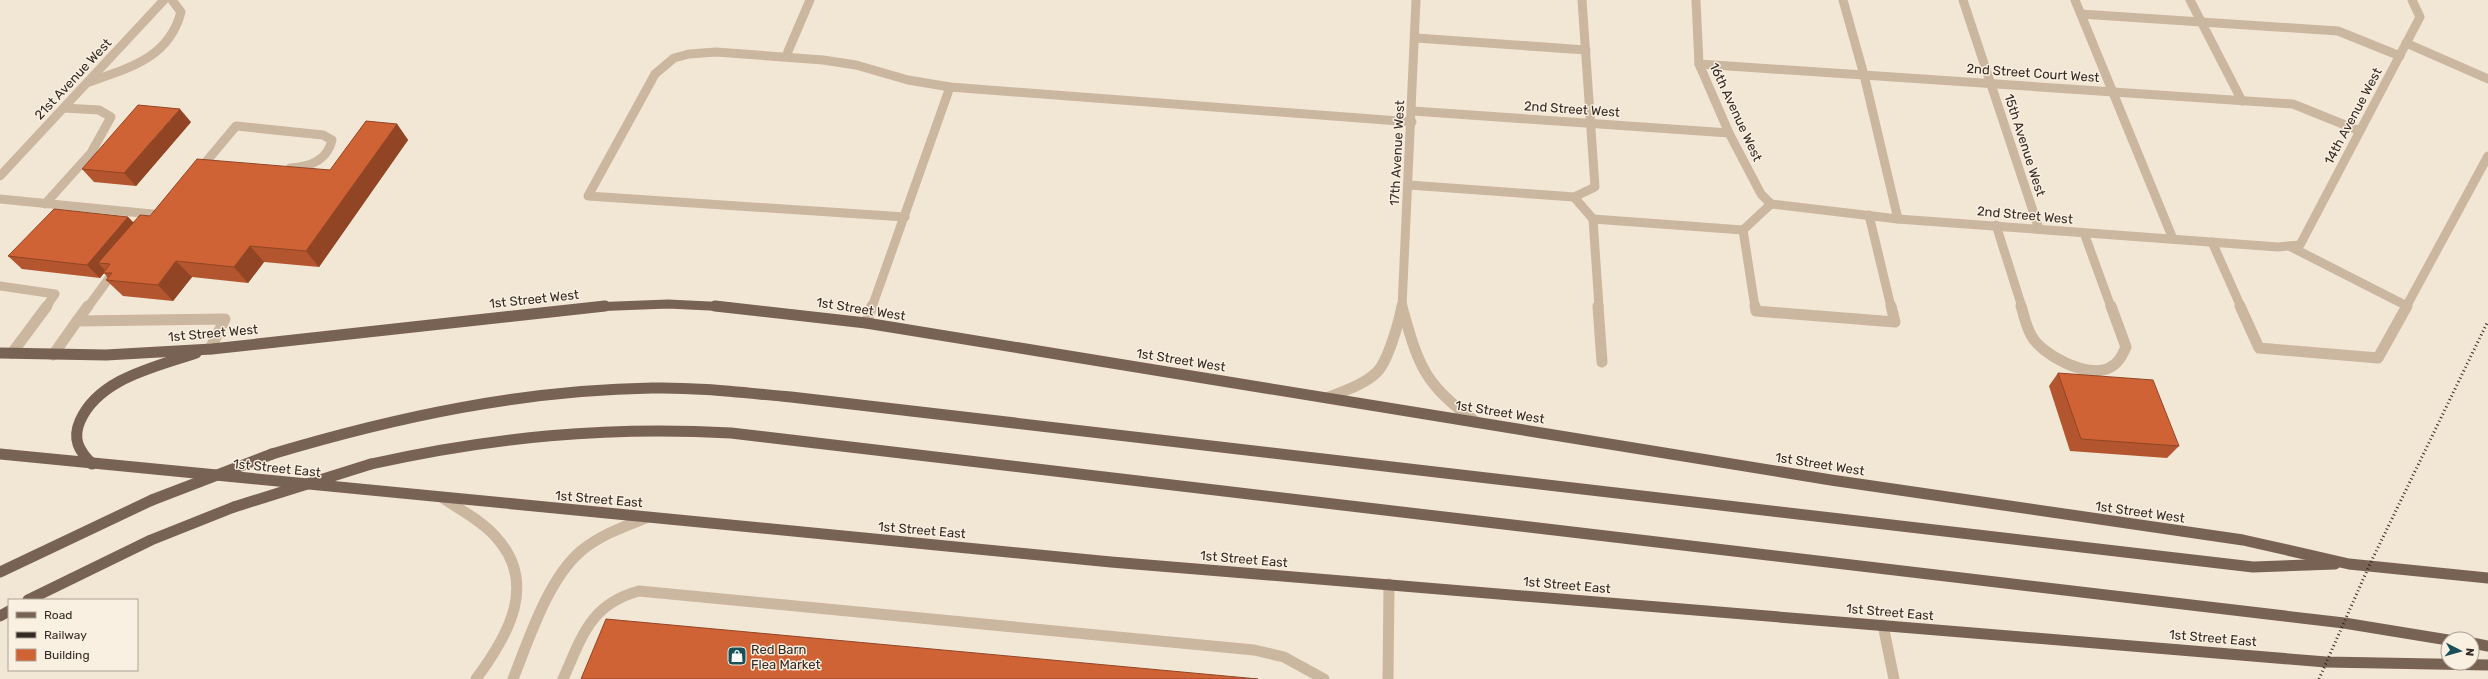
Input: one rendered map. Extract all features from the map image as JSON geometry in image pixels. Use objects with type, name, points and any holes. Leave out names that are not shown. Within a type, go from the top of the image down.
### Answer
[{"type":"main road","name":"1st Street West","points":[[0,353],[53,355],[126,354],[210,349],[550,310],[639,304],[745,307],[866,323],[2032,511],[2243,540],[2349,564],[2488,578]]},
{"type":"main road","points":[[92,464],[80,450],[77,433],[82,416],[95,399],[129,378],[210,349]]},
{"type":"main road","name":"1st Street West","points":[[0,572],[152,500],[272,454],[415,415],[515,397],[608,389],[697,390],[833,402],[2254,567],[2349,564]]},
{"type":"main road","points":[[30,599],[150,540],[234,507],[372,464],[452,446],[550,433],[642,428],[731,433],[2344,624],[2440,639]]},
{"type":"main road","name":"1st Street East","points":[[0,454],[646,518],[1103,561],[2352,664],[2488,665]]},
{"type":"street","name":"21st Avenue West","points":[[0,176],[164,0]]},
{"type":"street","points":[[88,82],[130,68],[161,48],[172,37],[180,23],[181,12],[173,2],[183,0]]},
{"type":"street","points":[[786,56],[810,0]]},
{"type":"street","name":"17th Avenue West","points":[[1327,398],[1354,387],[1377,372],[1386,356],[1402,307],[1413,111],[1416,0]]},
{"type":"street","points":[[1409,185],[1574,197],[1595,186],[1582,0]]},
{"type":"street","name":"16th Avenue West","points":[[1696,0],[1699,64],[1729,133],[1761,194],[1771,204]]},
{"type":"street","points":[[1843,0],[1864,75],[1898,219]]},
{"type":"street","name":"15th Avenue West","points":[[1963,0],[2039,229]]},
{"type":"street","points":[[2075,0],[2173,239]]},
{"type":"street","points":[[2190,0],[2242,101]]},
{"type":"street","name":"14th Avenue West","points":[[2300,245],[2420,17],[2412,0]]},
{"type":"street","points":[[2080,14],[2338,31],[2400,56]]},
{"type":"street","points":[[1416,38],[1586,50]]},
{"type":"street","points":[[2406,44],[2488,79]]},
{"type":"street","points":[[905,217],[588,196],[655,74],[674,58],[702,52],[786,56],[856,65],[908,80],[950,87],[1412,122]]},
{"type":"street","name":"2nd Street Court West","points":[[1699,64],[2293,104],[2360,131]]},
{"type":"street","points":[[866,323],[950,87]]},
{"type":"street","points":[[45,204],[97,145],[107,128],[111,117],[99,110],[64,108]]},
{"type":"street","name":"2nd Street West","points":[[1413,111],[1729,133]]},
{"type":"street","points":[[192,178],[236,126],[323,134],[332,140],[330,149],[321,160],[305,168],[281,167]]},
{"type":"street","points":[[2212,242],[2260,348],[2378,358],[2488,156]]},
{"type":"street","points":[[208,160],[223,161]]},
{"type":"street","points":[[1574,197],[1593,219],[1602,362]]},
{"type":"street","points":[[0,199],[45,204],[164,212],[152,227]]},
{"type":"street","points":[[1593,219],[1743,230],[1771,204]]},
{"type":"street","name":"2nd Street West","points":[[1771,204],[1898,219],[1996,224],[2084,233],[2278,247],[2300,245]]},
{"type":"street","points":[[1743,230],[1756,311],[1894,322],[1869,215]]},
{"type":"street","points":[[1996,224],[2031,336],[2044,351],[2063,363],[2075,367],[2096,370],[2114,365],[2124,355],[2126,347],[2084,233]]},
{"type":"street","points":[[2289,246],[2407,306]]},
{"type":"street","points":[[53,355],[121,262]]},
{"type":"street","points":[[0,286],[55,294],[12,353]]},
{"type":"street","name":"17th Avenue West","points":[[1402,307],[1418,363],[1428,381],[1450,404],[1477,422]]},
{"type":"street","points":[[77,321],[225,319],[210,349]]},
{"type":"street","points":[[443,498],[496,535],[516,563],[519,582],[514,610],[502,638],[476,679]]},
{"type":"street","points":[[513,679],[553,589],[574,558],[604,534],[646,518]]},
{"type":"street","points":[[1388,679],[1389,584]]},
{"type":"street","points":[[563,679],[585,632],[602,609],[616,598],[639,591],[1254,650],[1284,657],[1324,679]]},
{"type":"street","points":[[1883,625],[1894,679]]},
{"type":"building","points":[[138,105],[180,109],[124,173],[82,169]]},
{"type":"building","points":[[366,121],[397,124],[306,251],[250,246],[234,267],[176,261],[158,285],[106,280],[112,273],[103,273],[110,264],[98,263],[140,215],[150,216],[197,159],[330,170]]},
{"type":"building","points":[[54,209],[128,217],[87,265],[8,256]]},
{"type":"building","points":[[2058,373],[2153,380],[2179,446],[2081,439]]},
{"type":"building","points":[[606,619],[1258,679],[581,679]]},
{"type":"railway","points":[[2319,679],[2369,566],[2488,321]]},
{"type":"place","name":"Red Barn Flea Market","points":[[737,656]]}]
